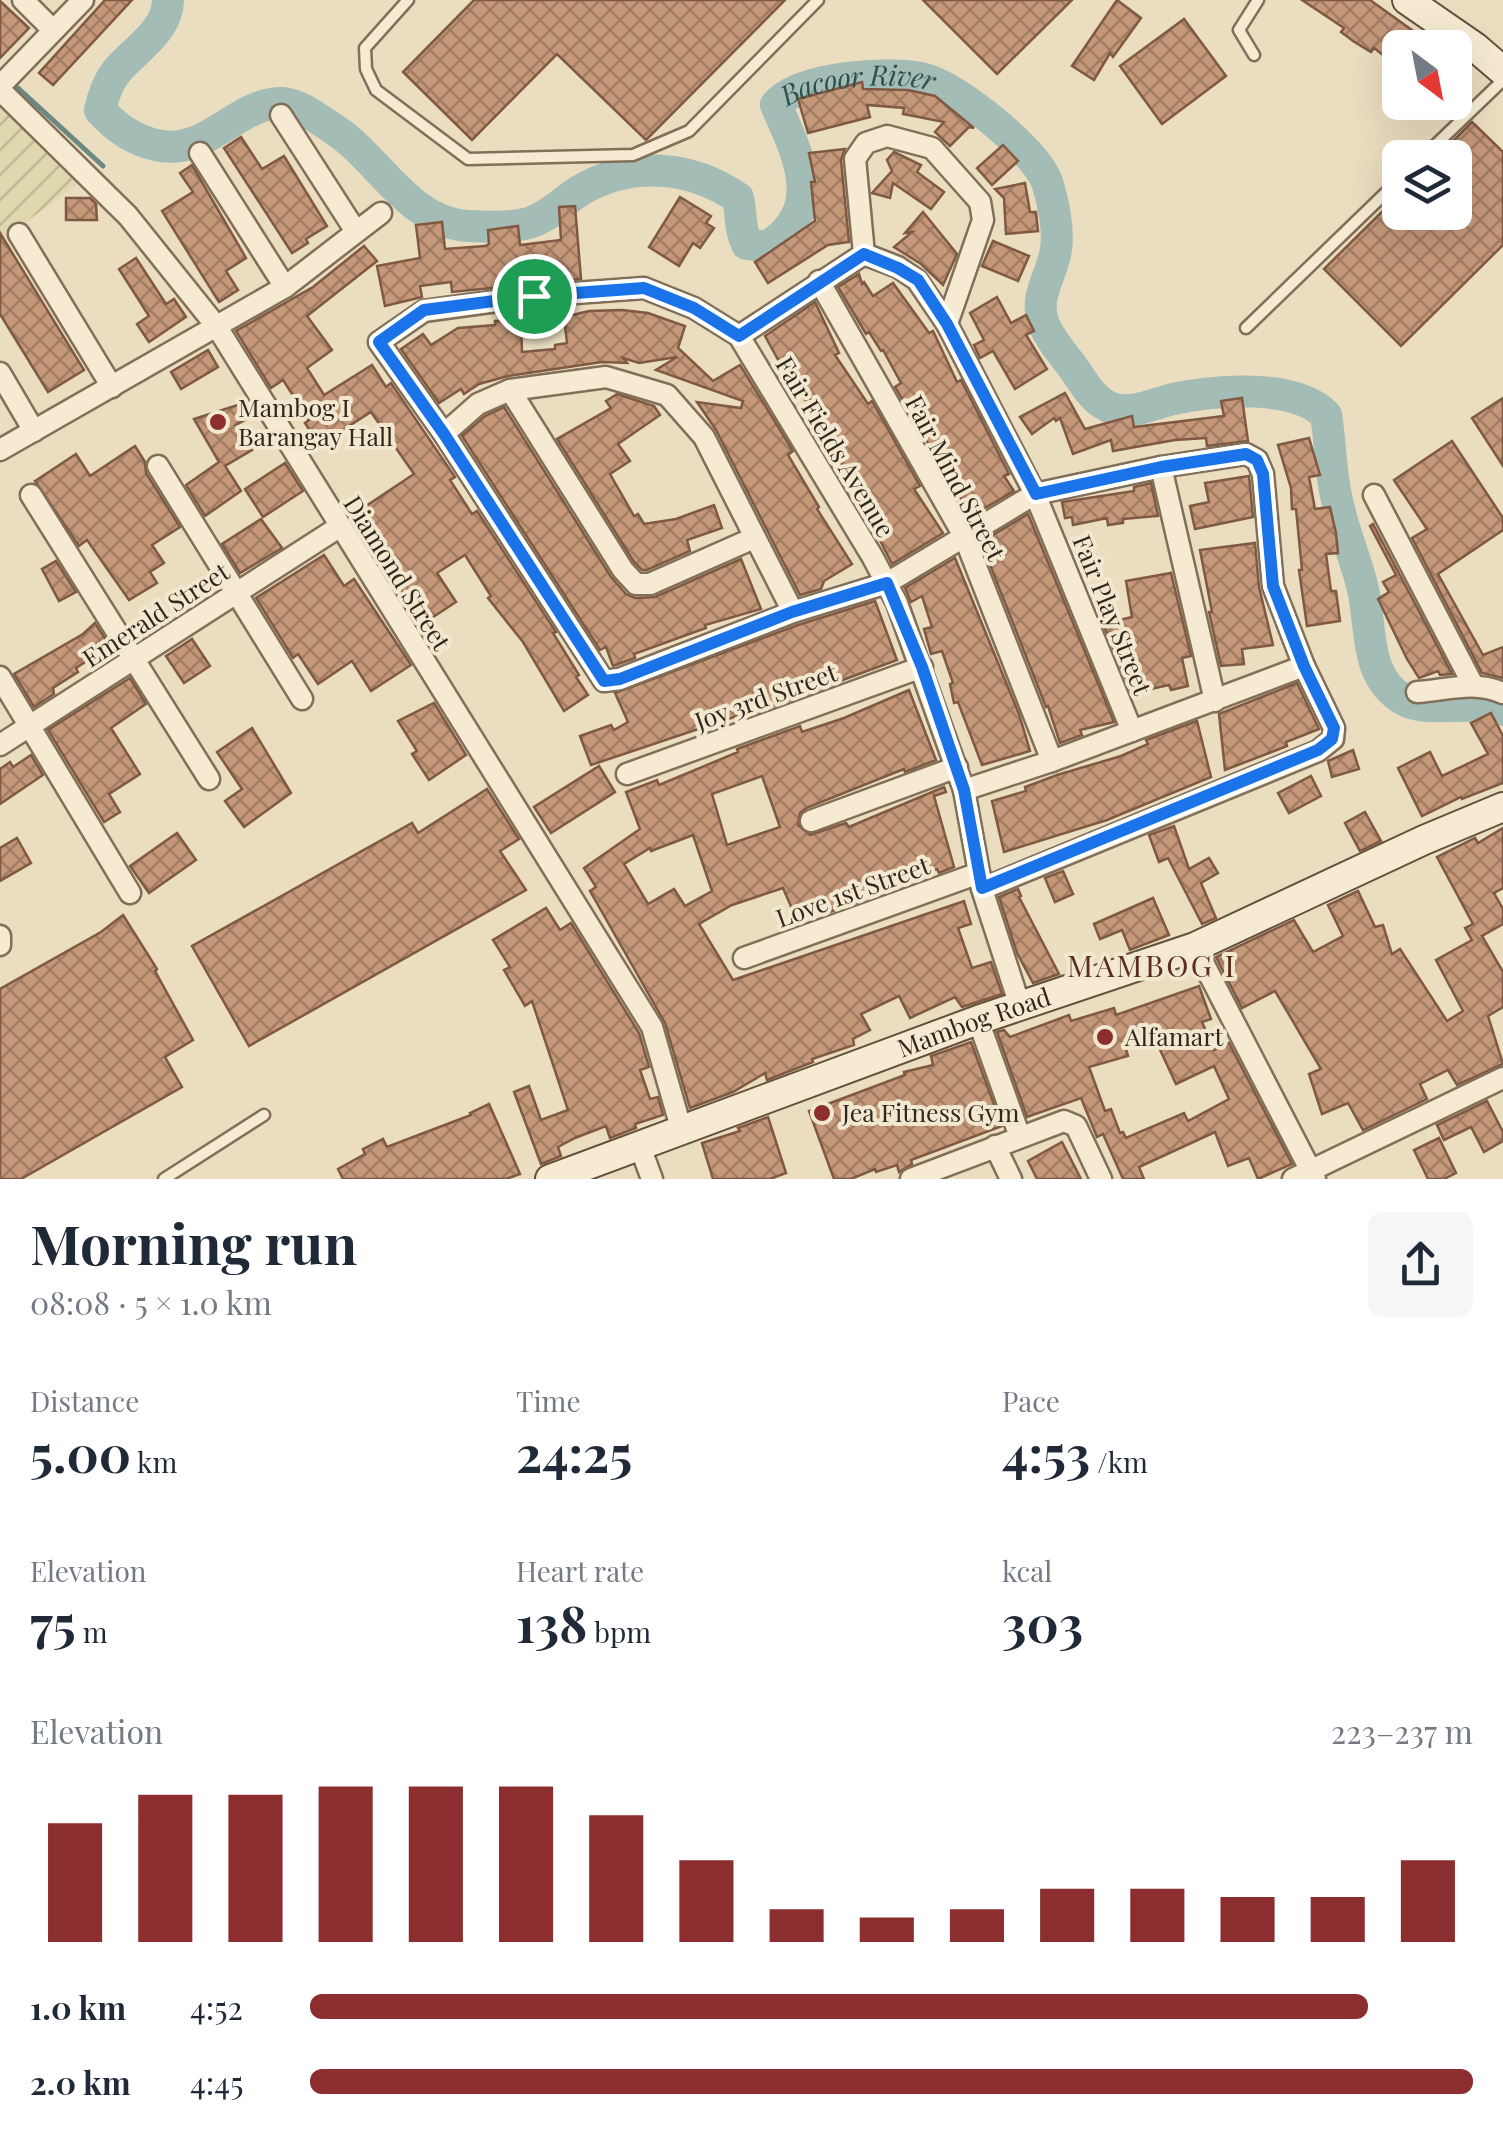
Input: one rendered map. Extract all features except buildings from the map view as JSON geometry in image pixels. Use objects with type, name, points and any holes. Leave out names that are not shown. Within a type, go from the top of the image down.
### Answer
[{"type":"main road","points":[[1407,0],[1503,72]]},
{"type":"main road","name":"Mambog Road","points":[[550,1179],[978,1020],[1196,947],[1503,807]]},
{"type":"street","points":[[23,0],[53,30]]},
{"type":"street","points":[[0,88],[83,0]]},
{"type":"street","name":"Diamond Street","points":[[0,88],[128,216],[217,327],[652,1026],[681,1128]]},
{"type":"street","points":[[280,115],[355,230]]},
{"type":"street","points":[[739,336],[864,254],[855,158],[866,143],[887,136],[932,148],[980,202],[983,220],[947,324]]},
{"type":"street","points":[[200,153],[285,286]]},
{"type":"street","points":[[0,450],[285,286],[381,212]]},
{"type":"street","points":[[19,234],[112,387]]},
{"type":"street","name":"Fair Play Street","points":[[864,254],[918,280],[947,324],[1036,494],[1132,731]]},
{"type":"street","name":"Fair Mind Street","points":[[818,281],[964,536],[1052,761]]},
{"type":"street","name":"Fair Fields Avenue","points":[[444,434],[379,342],[424,310],[644,288],[694,308],[739,336],[887,583],[957,767],[980,881],[1020,1006]]},
{"type":"street","points":[[0,372],[34,431]]},
{"type":"street","points":[[792,612],[704,437],[667,395],[606,378],[510,390],[478,404],[444,434],[604,681],[620,679],[792,612],[887,583],[1036,494],[1161,467],[1246,454],[1257,460],[1263,474],[1273,586],[1304,666],[964,790]]},
{"type":"street","points":[[510,390],[636,584],[650,584],[754,538]]},
{"type":"street","points":[[158,466],[302,699]]},
{"type":"street","points":[[1161,467],[1216,701]]},
{"type":"street","points":[[32,495],[209,779]]},
{"type":"street","points":[[1374,495],[1472,683]]},
{"type":"street","name":"Emerald Street","points":[[0,745],[339,527]]},
{"type":"street","name":"Love 1st Street","points":[[744,958],[980,881],[1318,750],[1332,739],[1334,728],[1304,666]]},
{"type":"street","name":"Joy 3rd Street","points":[[627,774],[922,667]]},
{"type":"street","points":[[0,677],[130,893]]},
{"type":"street","points":[[1416,692],[1452,690],[1472,683],[1503,693]]},
{"type":"street","points":[[812,821],[957,767]]},
{"type":"street","points":[[0,936],[0,945]]},
{"type":"street","points":[[1196,947],[1306,1176],[1503,1078]]},
{"type":"street","points":[[978,1020],[1020,1137]]},
{"type":"street","points":[[911,1179],[1064,1122],[1076,1126],[1101,1179]]},
{"type":"street","points":[[639,1144],[652,1179]]},
{"type":"street","points":[[995,1146],[1010,1179]]},
{"type":"lane","points":[[408,0],[365,48],[366,69],[376,90],[468,160],[634,155],[688,131],[818,0]]},
{"type":"lane","points":[[1254,54],[1239,30],[1258,0]]},
{"type":"lane","points":[[1441,140],[1503,80]]},
{"type":"lane","points":[[1246,328],[1382,196]]},
{"type":"lane","points":[[164,1179],[264,1115]]},
{"type":"shaded area","points":[[0,107],[79,183],[0,241]]},
{"type":"waterway","name":"Bacoor River","points":[[168,0],[167,11],[156,31],[116,72],[106,90],[100,110],[119,128],[148,143],[174,147],[191,144],[265,105],[292,105],[345,137],[419,207],[434,217],[468,226],[529,223],[600,181],[620,174],[660,171],[700,179],[738,198],[747,244],[767,247],[797,216],[802,199],[799,163],[776,105],[805,87],[848,78],[913,77],[942,86],[1013,138],[1047,182],[1057,241],[1042,294],[1043,322],[1092,394],[1101,403],[1123,410],[1210,393],[1253,392],[1294,398],[1326,415],[1335,489],[1363,589],[1372,651],[1382,679],[1391,690],[1414,704],[1503,710]]},
{"type":"waterway","points":[[18,88],[103,166]]},
{"type":"place","name":"Mambog I Barangay Hall","points":[[218,422]]},
{"type":"place","name":"Alfamart","points":[[1105,1037]]},
{"type":"place","name":"Jea Fitness Gym","points":[[822,1113]]},
{"type":"district","name":"MAMBOG I","points":[[1152,967]]},
{"type":"route","points":[[864,254],[918,280],[947,324],[1036,494],[1161,467],[1246,454],[1257,460],[1263,474],[1273,586],[1304,666],[1334,728],[1332,739],[1318,750],[982,888],[964,790],[922,667],[887,583],[792,612],[620,679],[604,681],[444,434],[379,342],[424,310],[534,296],[644,288],[694,308],[739,336],[864,254]]}]
